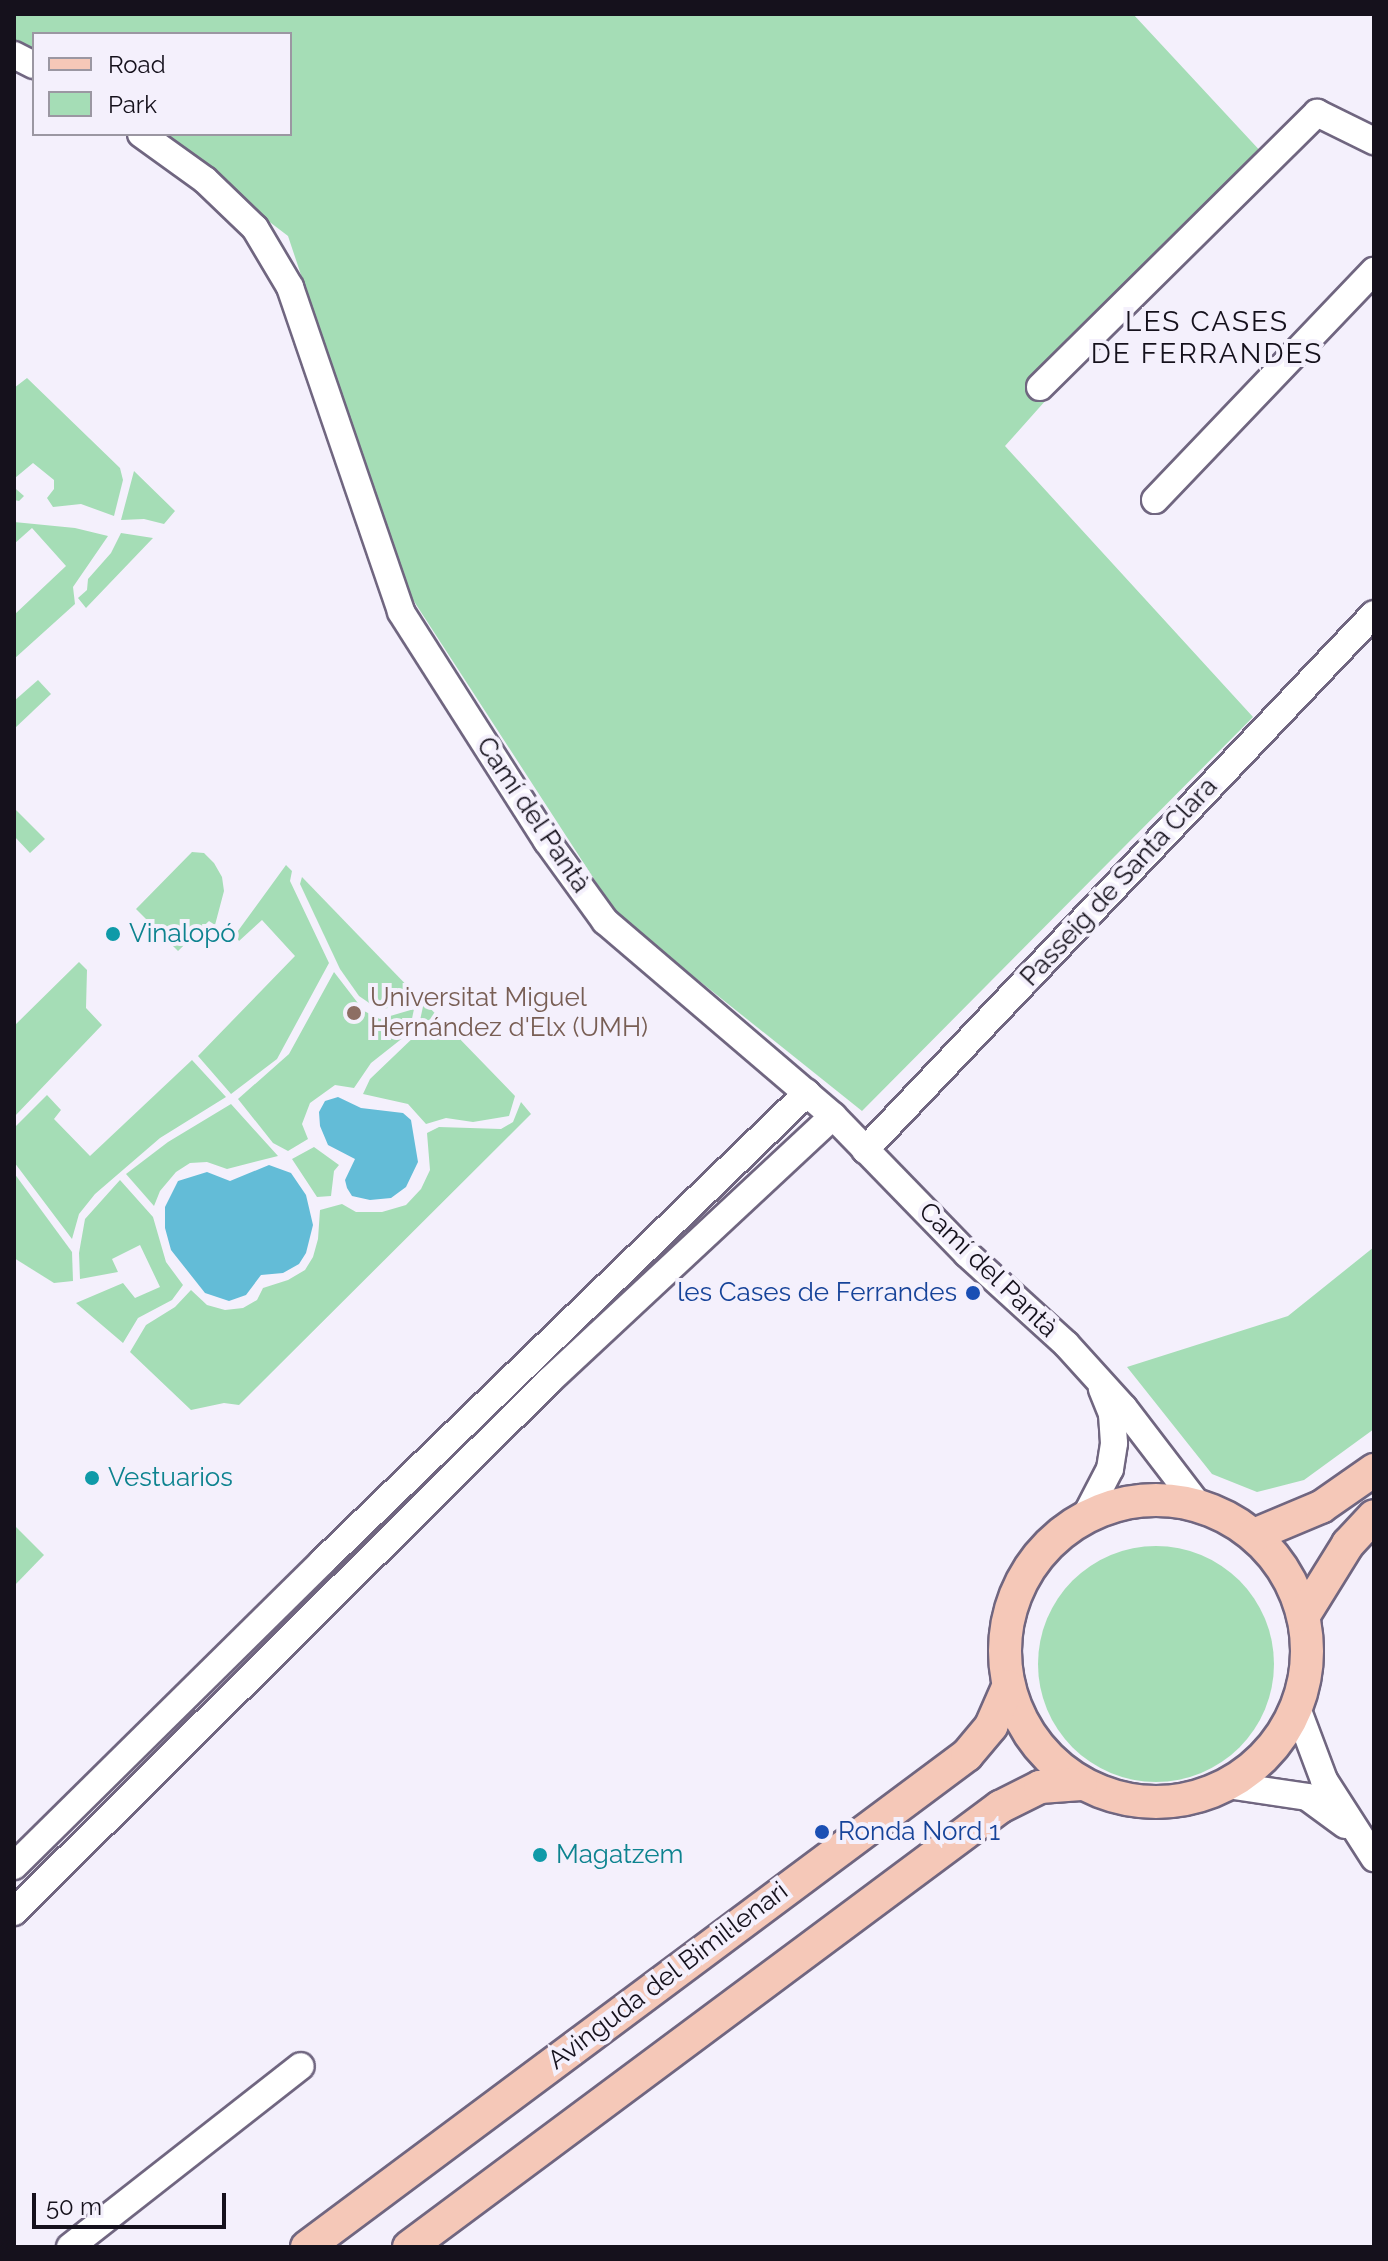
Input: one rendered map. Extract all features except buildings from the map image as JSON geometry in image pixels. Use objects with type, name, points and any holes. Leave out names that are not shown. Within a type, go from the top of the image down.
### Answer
[{"type":"main road","points":[[1254,1535],[1321,1507],[1374,1470]]},
{"type":"main road","points":[[1179,1500],[1199,1506],[1227,1517],[1254,1535],[1285,1570],[1304,1615],[1308,1648],[1297,1708],[1274,1747],[1227,1785],[1198,1797],[1157,1803],[1116,1798],[1081,1784],[1052,1762],[1030,1736],[1008,1687],[1005,1639],[1014,1597],[1044,1549],[1085,1517],[1116,1505],[1141,1501],[1179,1500]]},
{"type":"main road","points":[[1304,1615],[1348,1544],[1374,1516]]},
{"type":"main road","name":"Avinguda del Bimil·lenari","points":[[307,2247],[967,1755],[991,1726],[1008,1687]]},
{"type":"main road","points":[[409,2247],[1000,1807],[1040,1787],[1081,1784]]},
{"type":"street","points":[[14,55],[32,64]]},
{"type":"street","points":[[1040,387],[1317,113],[1374,141]]},
{"type":"street","name":"Camí del Pantà","points":[[144,136],[205,180],[255,228],[290,287],[401,612],[547,841],[605,921],[833,1116],[1098,1378],[1199,1506]]},
{"type":"street","points":[[1155,500],[1374,271]]},
{"type":"street","name":"Passeig de Santa Clara","points":[[865,1150],[1374,614]]},
{"type":"street","points":[[14,1866],[322,1562],[807,1093]]},
{"type":"street","points":[[14,1912],[538,1392],[833,1116]]},
{"type":"street","name":"Camí del Pantà","points":[[1085,1517],[1110,1469],[1114,1443],[1112,1414],[1098,1378]]},
{"type":"street","points":[[1297,1708],[1324,1780],[1370,1852]]},
{"type":"street","points":[[1227,1785],[1307,1797],[1370,1852]]},
{"type":"street","points":[[70,2247],[301,2066]]},
{"type":"green space","points":[[14,14],[1133,14],[1264,155],[1005,446],[1253,717],[862,1111],[618,916],[406,589],[288,236],[158,136],[292,136],[292,32],[32,32],[32,69],[14,59]]},
{"type":"green space","points":[[27,378],[120,468],[123,480],[114,516],[81,504],[53,507],[47,498],[54,489],[54,480],[33,463],[15,478],[16,489],[24,496],[19,501],[14,500],[14,388]]},
{"type":"green space","points":[[134,471],[175,511],[164,524],[144,519],[121,520]]},
{"type":"green space","points":[[14,522],[75,528],[108,536],[73,587],[75,604],[14,659],[14,615],[66,566],[32,528],[14,544]]},
{"type":"green space","points":[[121,533],[153,538],[86,608],[78,598],[87,590],[88,579],[111,553]]},
{"type":"green space","points":[[38,680],[51,694],[14,729],[14,701]]},
{"type":"green space","points":[[14,808],[45,839],[30,853],[14,836]]},
{"type":"green space","points":[[192,852],[204,853],[214,863],[222,877],[224,891],[215,925],[209,921],[178,951],[136,909]]},
{"type":"green space","points":[[286,865],[292,871],[290,881],[329,963],[277,1059],[231,1094],[198,1056],[295,956],[262,920],[239,941],[235,935]]},
{"type":"green space","points":[[302,877],[417,996],[400,1007],[378,1009],[359,996],[340,969],[300,884]]},
{"type":"green space","points":[[79,962],[87,970],[86,1008],[102,1025],[14,1117],[14,1026]]},
{"type":"green space","points":[[334,972],[364,1011],[380,1019],[414,1009],[409,1033],[371,1063],[354,1088],[335,1085],[310,1103],[302,1124],[308,1139],[288,1151],[273,1143],[238,1099],[289,1054]]},
{"type":"green space","points":[[424,1002],[515,1096],[509,1116],[473,1122],[446,1118],[426,1124],[408,1104],[363,1094],[370,1079],[417,1034]]},
{"type":"green space","points":[[192,1060],[226,1097],[160,1138],[95,1194],[79,1214],[72,1239],[14,1162],[14,1128],[47,1095],[61,1110],[54,1119],[90,1156]]},
{"type":"green space","points":[[521,1102],[531,1114],[239,1405],[224,1403],[191,1410],[130,1352],[146,1325],[175,1307],[191,1290],[207,1305],[225,1310],[243,1308],[257,1300],[263,1288],[288,1280],[305,1270],[318,1239],[320,1210],[342,1204],[356,1212],[382,1212],[406,1205],[421,1189],[430,1170],[427,1133],[439,1127],[501,1129],[513,1122]]},
{"type":"green space","points":[[231,1104],[278,1156],[227,1169],[207,1162],[190,1163],[176,1172],[160,1191],[154,1206],[126,1174],[168,1142]]},
{"type":"green space","points":[[314,1147],[339,1165],[334,1171],[331,1196],[317,1197],[292,1159]]},
{"type":"green space","points":[[14,1173],[72,1252],[73,1281],[54,1283],[14,1258]]},
{"type":"green space","points":[[120,1180],[153,1217],[166,1262],[183,1285],[172,1300],[138,1318],[123,1343],[76,1303],[123,1283],[135,1298],[160,1287],[140,1245],[112,1259],[118,1272],[80,1279],[79,1253],[85,1219]]},
{"type":"green space","points":[[1374,1247],[1374,1429],[1304,1480],[1257,1492],[1212,1474],[1127,1367],[1288,1316]]},
{"type":"green space","points":[[14,1525],[44,1555],[14,1586]]},
{"type":"green space","points":[[1156,1546],[1201,1555],[1239,1581],[1265,1619],[1274,1664],[1265,1709],[1239,1747],[1201,1773],[1156,1782],[1111,1773],[1073,1747],[1047,1709],[1038,1664],[1047,1619],[1073,1581],[1111,1555]]},
{"type":"water","points":[[338,1097],[361,1108],[403,1113],[411,1120],[418,1162],[406,1187],[391,1198],[370,1200],[352,1196],[347,1188],[345,1180],[355,1159],[328,1145],[320,1126],[319,1112],[325,1101]]},
{"type":"water","points":[[269,1165],[291,1173],[306,1195],[313,1225],[306,1253],[299,1264],[283,1273],[261,1275],[246,1295],[229,1301],[205,1293],[171,1250],[165,1228],[165,1207],[178,1181],[207,1172],[230,1181]]},
{"type":"place","name":"Vinalopó","points":[[113,934]]},
{"type":"place","name":"Universitat Miguel Hernández d'Elx (UMH)","points":[[354,1013]]},
{"type":"place","name":"les Cases de Ferrandes","points":[[973,1293]]},
{"type":"place","name":"Vestuarios","points":[[92,1478]]},
{"type":"place","name":"Ronda Nord 1","points":[[822,1832]]},
{"type":"place","name":"Magatzem","points":[[540,1855]]},
{"type":"district","name":"LES CASES DE FERRANDES","points":[[1207,338]]}]
